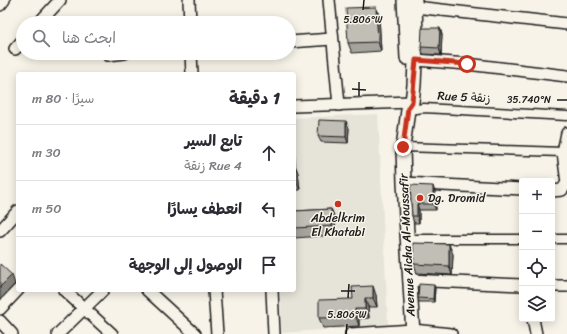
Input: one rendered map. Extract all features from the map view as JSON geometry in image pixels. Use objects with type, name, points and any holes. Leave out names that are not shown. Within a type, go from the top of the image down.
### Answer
[{"type":"street","points":[[0,5],[4,0]]},
{"type":"street","points":[[45,16],[60,0]]},
{"type":"street","points":[[189,0],[190,16]]},
{"type":"street","points":[[329,0],[339,105]]},
{"type":"street","points":[[411,2],[567,24]]},
{"type":"street","name":"Avenue Aicha Al-Moussafir","points":[[411,2],[416,38],[416,60],[403,147],[413,332]]},
{"type":"street","name":"Avenue Aicha Al-Moussafir","points":[[409,106],[408,45],[411,2]]},
{"type":"street","points":[[296,42],[332,39]]},
{"type":"street","points":[[191,60],[192,72]]},
{"type":"street","points":[[416,60],[467,64],[567,76]]},
{"type":"street","points":[[296,106],[409,106]]},
{"type":"street","name":"Rue 5 زنقة","points":[[409,106],[567,116]]},
{"type":"street","points":[[555,191],[562,190],[567,183],[564,152],[567,133]]},
{"type":"street","points":[[403,147],[564,152]]},
{"type":"street","points":[[404,183],[519,189]]},
{"type":"street","points":[[0,230],[16,213]]},
{"type":"street","points":[[555,239],[567,238]]},
{"type":"street","points":[[407,239],[519,239]]},
{"type":"street","points":[[409,280],[519,285]]},
{"type":"street","points":[[555,286],[567,286]]},
{"type":"street","points":[[0,309],[16,292]]},
{"type":"street","points":[[66,292],[112,334]]},
{"type":"street","points":[[58,334],[101,292]]},
{"type":"street","points":[[149,292],[195,334]]},
{"type":"street","points":[[214,292],[217,334]]},
{"type":"street","points":[[272,292],[274,334]]},
{"type":"street","points":[[0,321],[12,334]]},
{"type":"street","points":[[534,322],[536,334]]},
{"type":"street","points":[[351,334],[413,332],[451,334]]},
{"type":"shaded area","name":"Abdelkrim El Khatabi","points":[[378,114],[388,325],[282,333],[280,292],[296,292],[296,118]]},
{"type":"building","points":[[376,7],[378,42],[348,43],[346,8]]},
{"type":"building","points":[[422,28],[440,28],[439,48],[421,47]]},
{"type":"building","points":[[319,120],[346,121],[346,137],[318,136]]},
{"type":"building","points":[[410,185],[433,186],[433,204],[417,204],[417,216],[412,216]]},
{"type":"building","points":[[331,209],[332,226],[296,228],[296,211]]},
{"type":"building","points":[[413,243],[449,244],[449,266],[414,264]]},
{"type":"building","points":[[0,264],[12,275],[0,287]]},
{"type":"building","points":[[419,284],[434,285],[433,299],[418,298]]},
{"type":"building","points":[[373,286],[373,298],[365,298],[365,309],[355,309],[356,317],[319,318],[319,300],[353,299],[352,287]]},
{"type":"place","name":"Dg. Dromid","points":[[420,198]]},
{"type":"place","name":"Abdelkrim El Khatabi","points":[[338,204]]},
{"type":"route","points":[[403,147],[408,108],[412,102],[416,60],[467,64]]}]
